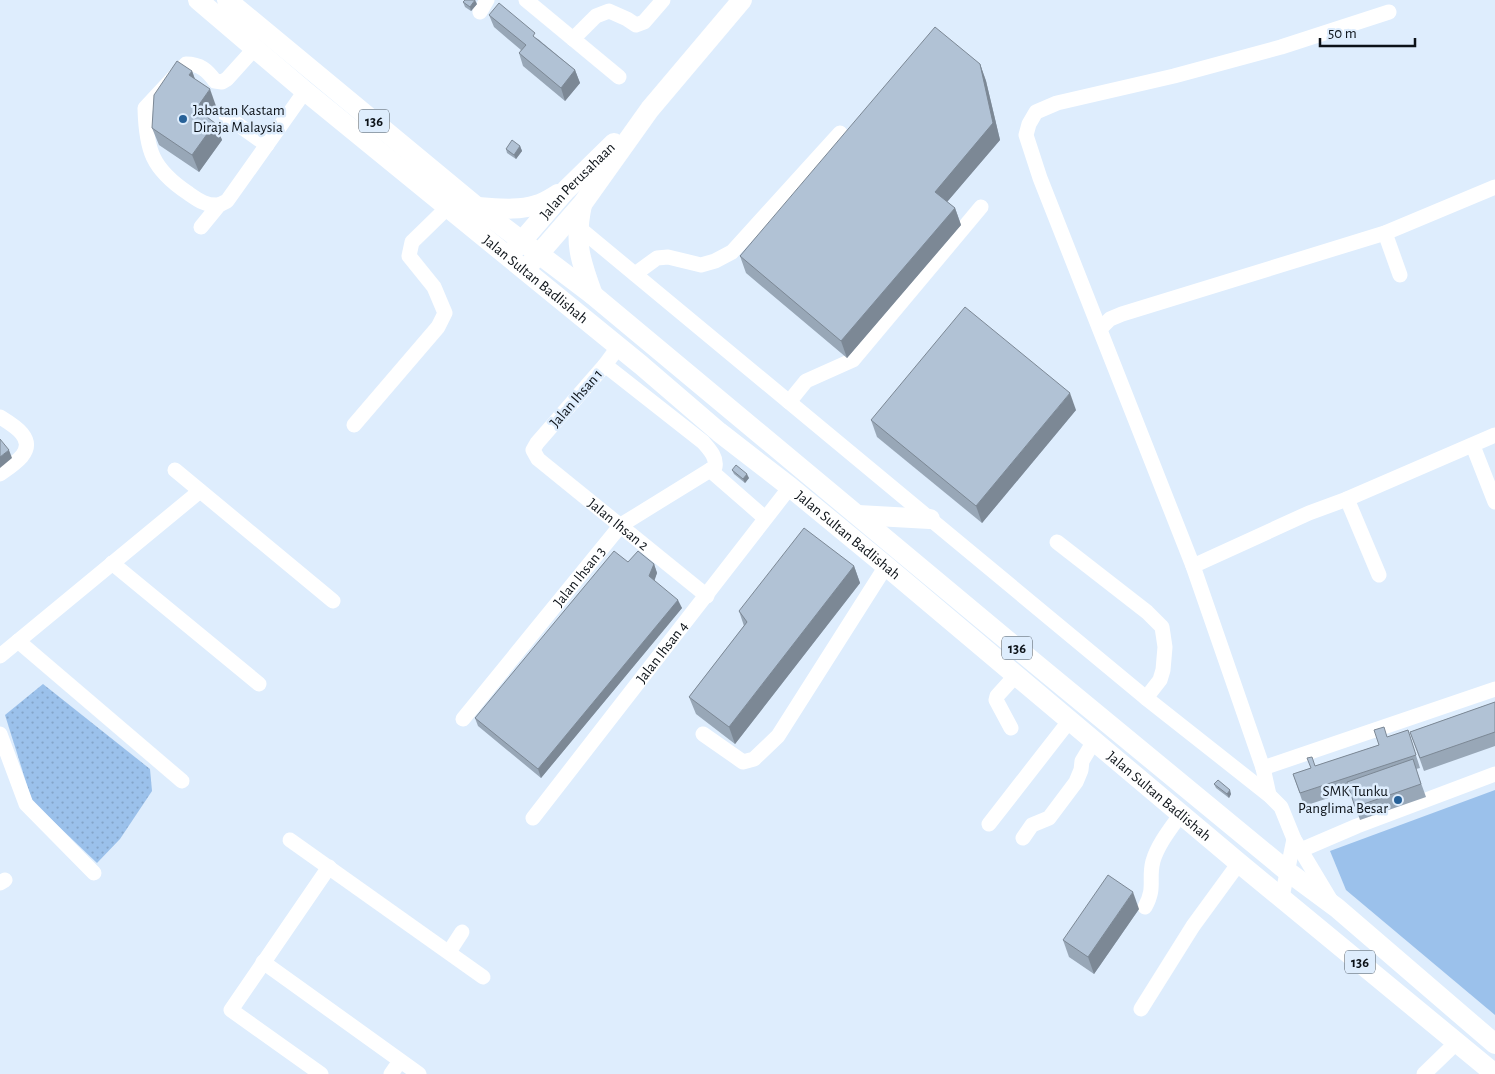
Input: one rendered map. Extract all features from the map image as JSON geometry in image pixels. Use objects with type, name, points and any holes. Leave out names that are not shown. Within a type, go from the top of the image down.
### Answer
[{"type":"main road","name":"Jalan Sultan Badlishah","points":[[198,0],[305,91],[619,346],[719,432],[790,487],[886,566],[1181,814],[1457,1042],[1491,1073]]},
{"type":"main road","name":"Jalan Sultan Badlishah","points":[[227,0],[477,207],[593,295],[1288,871],[1336,908],[1495,1044]]},
{"type":"main road","name":"Jalan Perusahaan","points":[[524,270],[583,203],[650,109],[742,0]]},
{"type":"main road","name":"Jalan Perusahaan","points":[[508,257],[566,190],[650,109]]},
{"type":"main road","points":[[477,207],[507,209],[538,205],[566,190]]},
{"type":"main road","points":[[583,203],[578,227],[578,246],[582,265],[593,295]]},
{"type":"main road","points":[[858,515],[930,519]]},
{"type":"street","points":[[526,0],[619,77]]},
{"type":"street","points":[[573,39],[596,16],[609,11],[636,25],[644,22],[663,0]]},
{"type":"street","points":[[1269,795],[1263,768],[1193,566],[1040,178],[1026,135],[1029,124],[1036,112],[1057,103],[1174,76],[1281,47],[1389,12]]},
{"type":"street","points":[[255,48],[222,82],[215,81],[206,69],[194,64],[186,64],[145,108],[145,130],[150,153],[161,171],[172,182],[201,202],[212,206],[227,201],[305,91]]},
{"type":"street","points":[[226,116],[267,145]]},
{"type":"street","points":[[634,274],[657,258],[668,257],[701,264],[715,261],[732,252],[840,133]]},
{"type":"street","points":[[1100,329],[1110,319],[1122,314],[1385,233],[1495,186]]},
{"type":"street","points":[[201,227],[219,205]]},
{"type":"street","points":[[354,425],[438,327],[446,313],[434,286],[409,256],[412,242],[448,207]]},
{"type":"street","points":[[789,402],[806,380],[853,360],[981,207]]},
{"type":"street","points":[[578,227],[1146,698],[1269,795],[1281,807],[1298,845],[1336,908]]},
{"type":"street","points":[[1385,233],[1400,275]]},
{"type":"street","name":"Jalan Ihsan 1","points":[[533,450],[619,346]]},
{"type":"street","points":[[605,365],[703,442],[712,453],[713,466],[764,518]]},
{"type":"street","points":[[0,417],[22,432],[26,447],[22,456],[0,474]]},
{"type":"street","points":[[1193,566],[1301,517],[1474,446],[1495,435]]},
{"type":"street","points":[[1474,446],[1495,502]]},
{"type":"street","name":"Jalan Ihsan 2","points":[[533,450],[538,459],[707,596]]},
{"type":"street","name":"Jalan Ihsan 3","points":[[463,719],[620,525],[713,466]]},
{"type":"street","points":[[175,470],[333,601]]},
{"type":"street","name":"Jalan Ihsan 4","points":[[533,818],[707,596],[764,518],[790,487]]},
{"type":"street","points":[[0,656],[200,491]]},
{"type":"street","points":[[1347,499],[1379,575]]},
{"type":"street","points":[[1057,542],[1147,612],[1162,627],[1165,647],[1163,670],[1160,680],[1146,698]]},
{"type":"street","points":[[112,563],[259,684]]},
{"type":"street","points":[[703,734],[743,762],[749,761],[760,753],[778,736],[886,566]]},
{"type":"street","points":[[18,641],[182,781]]},
{"type":"street","points":[[1011,728],[996,700],[997,696],[1016,675]]},
{"type":"street","points":[[1263,768],[1495,689]]},
{"type":"street","points":[[989,824],[1070,720]]},
{"type":"street","points":[[0,734],[26,804],[94,873]]},
{"type":"street","points":[[1023,838],[1032,825],[1049,818],[1076,782],[1081,770],[1082,760],[1094,741]]},
{"type":"street","points":[[1298,845],[1357,826],[1495,774]]},
{"type":"street","points":[[1145,907],[1151,897],[1154,860],[1164,838],[1181,814]]},
{"type":"street","points":[[290,840],[483,976]]},
{"type":"street","points":[[1282,897],[1288,871],[1298,845]]},
{"type":"street","points":[[1141,1009],[1192,926],[1240,863]]},
{"type":"street","points":[[321,1074],[231,1010],[328,867]]},
{"type":"street","points":[[449,952],[462,932]]},
{"type":"street","points":[[263,962],[419,1074]]},
{"type":"street","points":[[1424,1074],[1457,1042]]},
{"type":"street","points":[[390,1074],[400,1060]]},
{"type":"shaded area","points":[[43,684],[150,769],[152,791],[120,839],[97,863],[32,801],[5,715]]},
{"type":"shaded area","points":[[1495,790],[1495,1015],[1346,890],[1330,851]]},
{"type":"building","points":[[465,0],[475,0],[470,7],[463,2]]},
{"type":"building","points":[[499,3],[535,33],[533,36],[575,70],[561,88],[519,53],[526,45],[489,15]]},
{"type":"building","points":[[935,27],[980,64],[993,123],[935,192],[955,208],[841,341],[740,256]]},
{"type":"building","name":"Jabatan Kastam Diraja Malaysia","points":[[177,61],[192,71],[189,75],[210,89],[196,109],[215,123],[192,155],[152,128],[154,95]]},
{"type":"building","points":[[512,140],[520,146],[514,155],[506,149]]},
{"type":"building","points":[[965,307],[1070,393],[976,506],[871,420]]},
{"type":"building","points":[[0,439],[9,450],[0,457]]},
{"type":"building","points":[[736,465],[747,474],[743,479],[732,470]]},
{"type":"building","points":[[804,528],[854,566],[729,727],[689,697],[747,622],[739,611]]},
{"type":"building","points":[[614,551],[628,562],[638,551],[654,564],[649,576],[678,600],[538,769],[475,718]]},
{"type":"building","points":[[1495,702],[1495,732],[1420,758],[1410,732]]},
{"type":"building","points":[[1384,727],[1387,737],[1408,730],[1416,755],[1300,793],[1293,774],[1311,768],[1307,758],[1312,757],[1315,766],[1379,745],[1374,730]]},
{"type":"building","points":[[1413,759],[1421,784],[1355,807],[1347,782]]},
{"type":"building","points":[[1218,780],[1230,790],[1227,794],[1214,784]]},
{"type":"building","points":[[1108,875],[1133,892],[1088,957],[1063,940]]},
{"type":"place","name":"Jabatan Kastam Diraja Malaysia","points":[[183,119]]},
{"type":"place","name":"SMK Tunku Panglima Besar","points":[[1398,800]]}]
